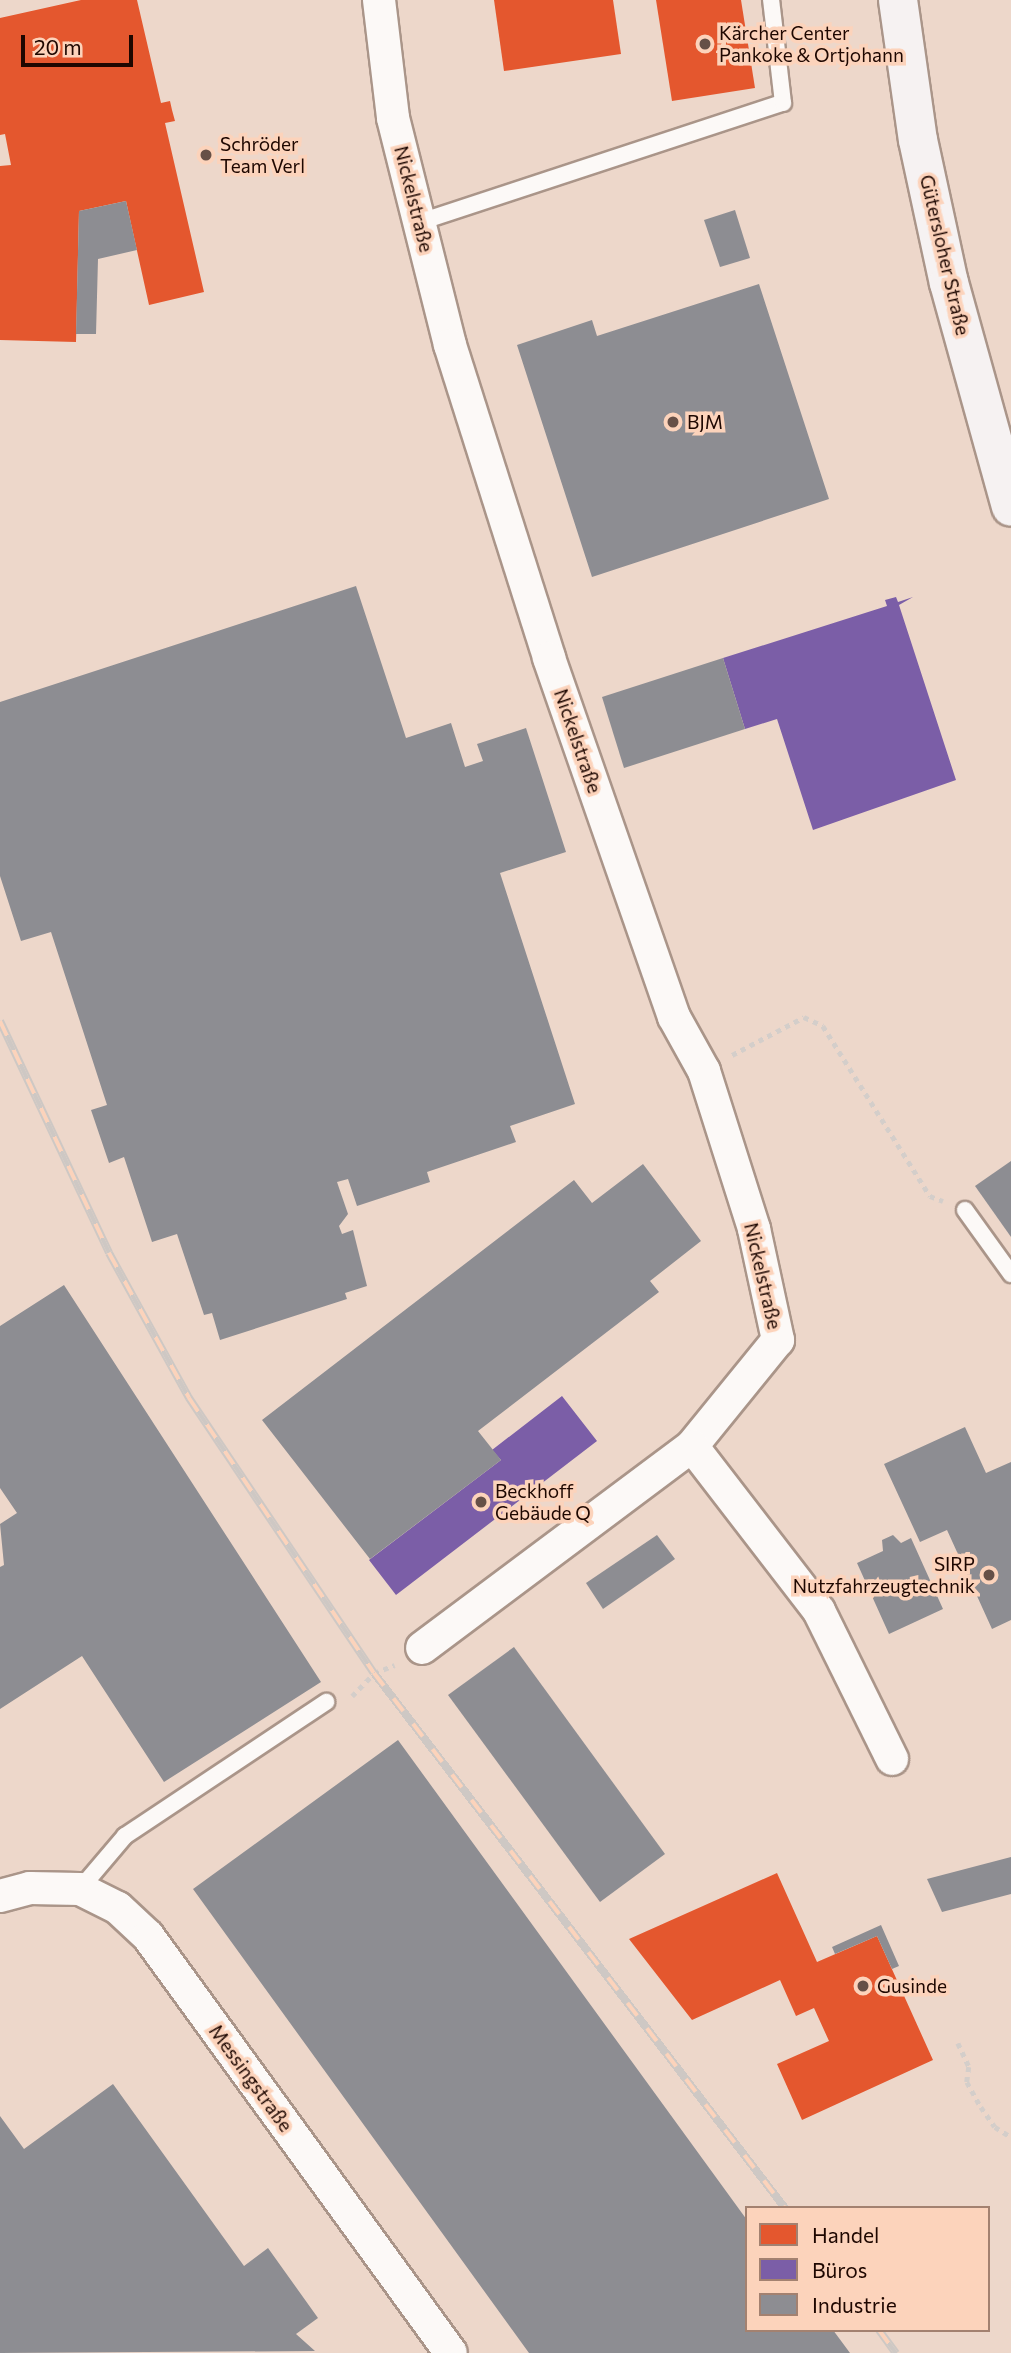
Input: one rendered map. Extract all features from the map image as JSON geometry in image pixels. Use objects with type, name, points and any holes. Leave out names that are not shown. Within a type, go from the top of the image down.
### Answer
[{"type":"main road","name":"Gütersloher Straße","points":[[898,0],[918,140],[949,283],[1011,507]]},
{"type":"street","name":"Nickelstraße","points":[[379,0],[393,118],[450,345],[549,658],[674,1017],[704,1071],[754,1229],[778,1340],[692,1446],[422,1648]]},
{"type":"street","points":[[692,1446],[819,1611],[892,1759]]},
{"type":"street","name":"Messingstraße","points":[[0,1896],[30,1888],[80,1889],[118,1908],[148,1936],[451,2353]]},
{"type":"lane","points":[[420,222],[783,103],[771,0]]},
{"type":"lane","points":[[965,1210],[1011,1274]]},
{"type":"lane","points":[[80,1889],[125,1836],[326,1702]]},
{"type":"path","points":[[704,1071],[804,1017],[823,1026],[930,1196],[965,1210]]},
{"type":"path","points":[[326,1702],[350,1698],[374,1673],[422,1648]]},
{"type":"path","points":[[958,2043],[969,2067],[967,2082],[981,2107],[995,2127],[1011,2137]]},
{"type":"building: Handel","points":[[81,0],[137,0],[161,103],[170,101],[175,121],[165,123],[204,292],[149,305],[126,201],[79,211],[76,342],[0,340],[0,166],[11,165],[5,134],[0,135],[0,18]]},
{"type":"building: Handel","points":[[494,0],[613,0],[621,54],[504,71]]},
{"type":"building: Handel","name":"Kärcher Center Pankoke & Ortjohann","points":[[656,0],[741,0],[755,88],[672,101]]},
{"type":"building: Handel","points":[[777,1873],[817,1962],[877,1936],[933,2060],[802,2120],[777,2064],[829,2041],[814,2008],[796,2016],[780,1980],[692,2020],[629,1939]]},
{"type":"building: Büros","points":[[896,597],[898,602],[913,597],[899,605],[956,780],[813,830],[777,719],[745,729],[723,658],[887,606],[885,600]]},
{"type":"building: Büros","name":"Beckhoff Gebäude Q","points":[[562,1396],[597,1441],[396,1595],[369,1560],[501,1460],[492,1450]]},
{"type":"building: Industrie","points":[[126,201],[137,250],[98,259],[96,334],[76,334],[79,211]]},
{"type":"building: Industrie","points":[[735,210],[750,258],[720,267],[704,220]]},
{"type":"building: Industrie","name":"BJM","points":[[759,284],[829,499],[592,577],[517,345],[592,320],[597,336]]},
{"type":"building: Industrie","points":[[356,586],[406,738],[451,723],[465,767],[483,761],[477,744],[526,728],[566,852],[500,873],[575,1104],[510,1126],[516,1142],[427,1172],[430,1182],[357,1206],[348,1179],[337,1182],[348,1214],[339,1226],[342,1234],[353,1230],[367,1286],[345,1293],[347,1299],[220,1340],[212,1313],[204,1315],[177,1234],[152,1242],[124,1157],[109,1163],[91,1110],[107,1105],[51,932],[21,941],[0,876],[0,702]]},
{"type":"building: Industrie","points":[[723,658],[745,729],[624,768],[602,697]]},
{"type":"building: Industrie","points":[[1011,1161],[1011,1237],[975,1186]]},
{"type":"building: Industrie","points":[[643,1164],[701,1241],[650,1281],[659,1292],[478,1431],[501,1460],[370,1559],[262,1420],[574,1180],[592,1203]]},
{"type":"building: Industrie","points":[[64,1285],[321,1682],[164,1782],[82,1656],[0,1709],[0,1567],[4,1565],[0,1524],[17,1513],[0,1488],[0,1326]]},
{"type":"building: Industrie","points":[[965,1427],[986,1473],[1011,1462],[1011,1620],[992,1629],[947,1530],[920,1542],[884,1464]]},
{"type":"building: Industrie","points":[[657,1535],[675,1559],[603,1609],[586,1583]]},
{"type":"building: Industrie","points":[[893,1535],[901,1543],[911,1538],[943,1609],[889,1634],[857,1563],[883,1551],[882,1540]]},
{"type":"building: Industrie","points":[[514,1647],[665,1854],[600,1902],[448,1695]]},
{"type":"building: Industrie","points":[[398,1740],[745,2217],[745,2332],[834,2332],[850,2353],[529,2353],[193,1889]]},
{"type":"building: Industrie","points":[[1011,1857],[1011,1894],[942,1912],[927,1879]]},
{"type":"building: Industrie","points":[[881,1925],[899,1966],[892,1969],[877,1936],[835,1954],[832,1947]]},
{"type":"building: Industrie","points":[[113,2084],[244,2266],[268,2248],[318,2318],[296,2334],[315,2351],[0,2353],[0,2116],[24,2149]]},
{"type":"railway","points":[[0,1021],[109,1253],[189,1398],[374,1673],[783,2206]]},
{"type":"railway","points":[[880,2332],[896,2353]]},
{"type":"place","name":"Kärcher Center Pankoke & Ortjohann","points":[[705,44]]},
{"type":"place","name":"Schröder Team Verl","points":[[206,155]]},
{"type":"place","name":"BJM","points":[[673,422]]},
{"type":"place","name":"Beckhoff Gebäude Q","points":[[481,1502]]},
{"type":"place","name":"SIRP Nutzfahrzeugtechnik","points":[[989,1575]]},
{"type":"place","name":"Gusinde","points":[[863,1986]]}]
